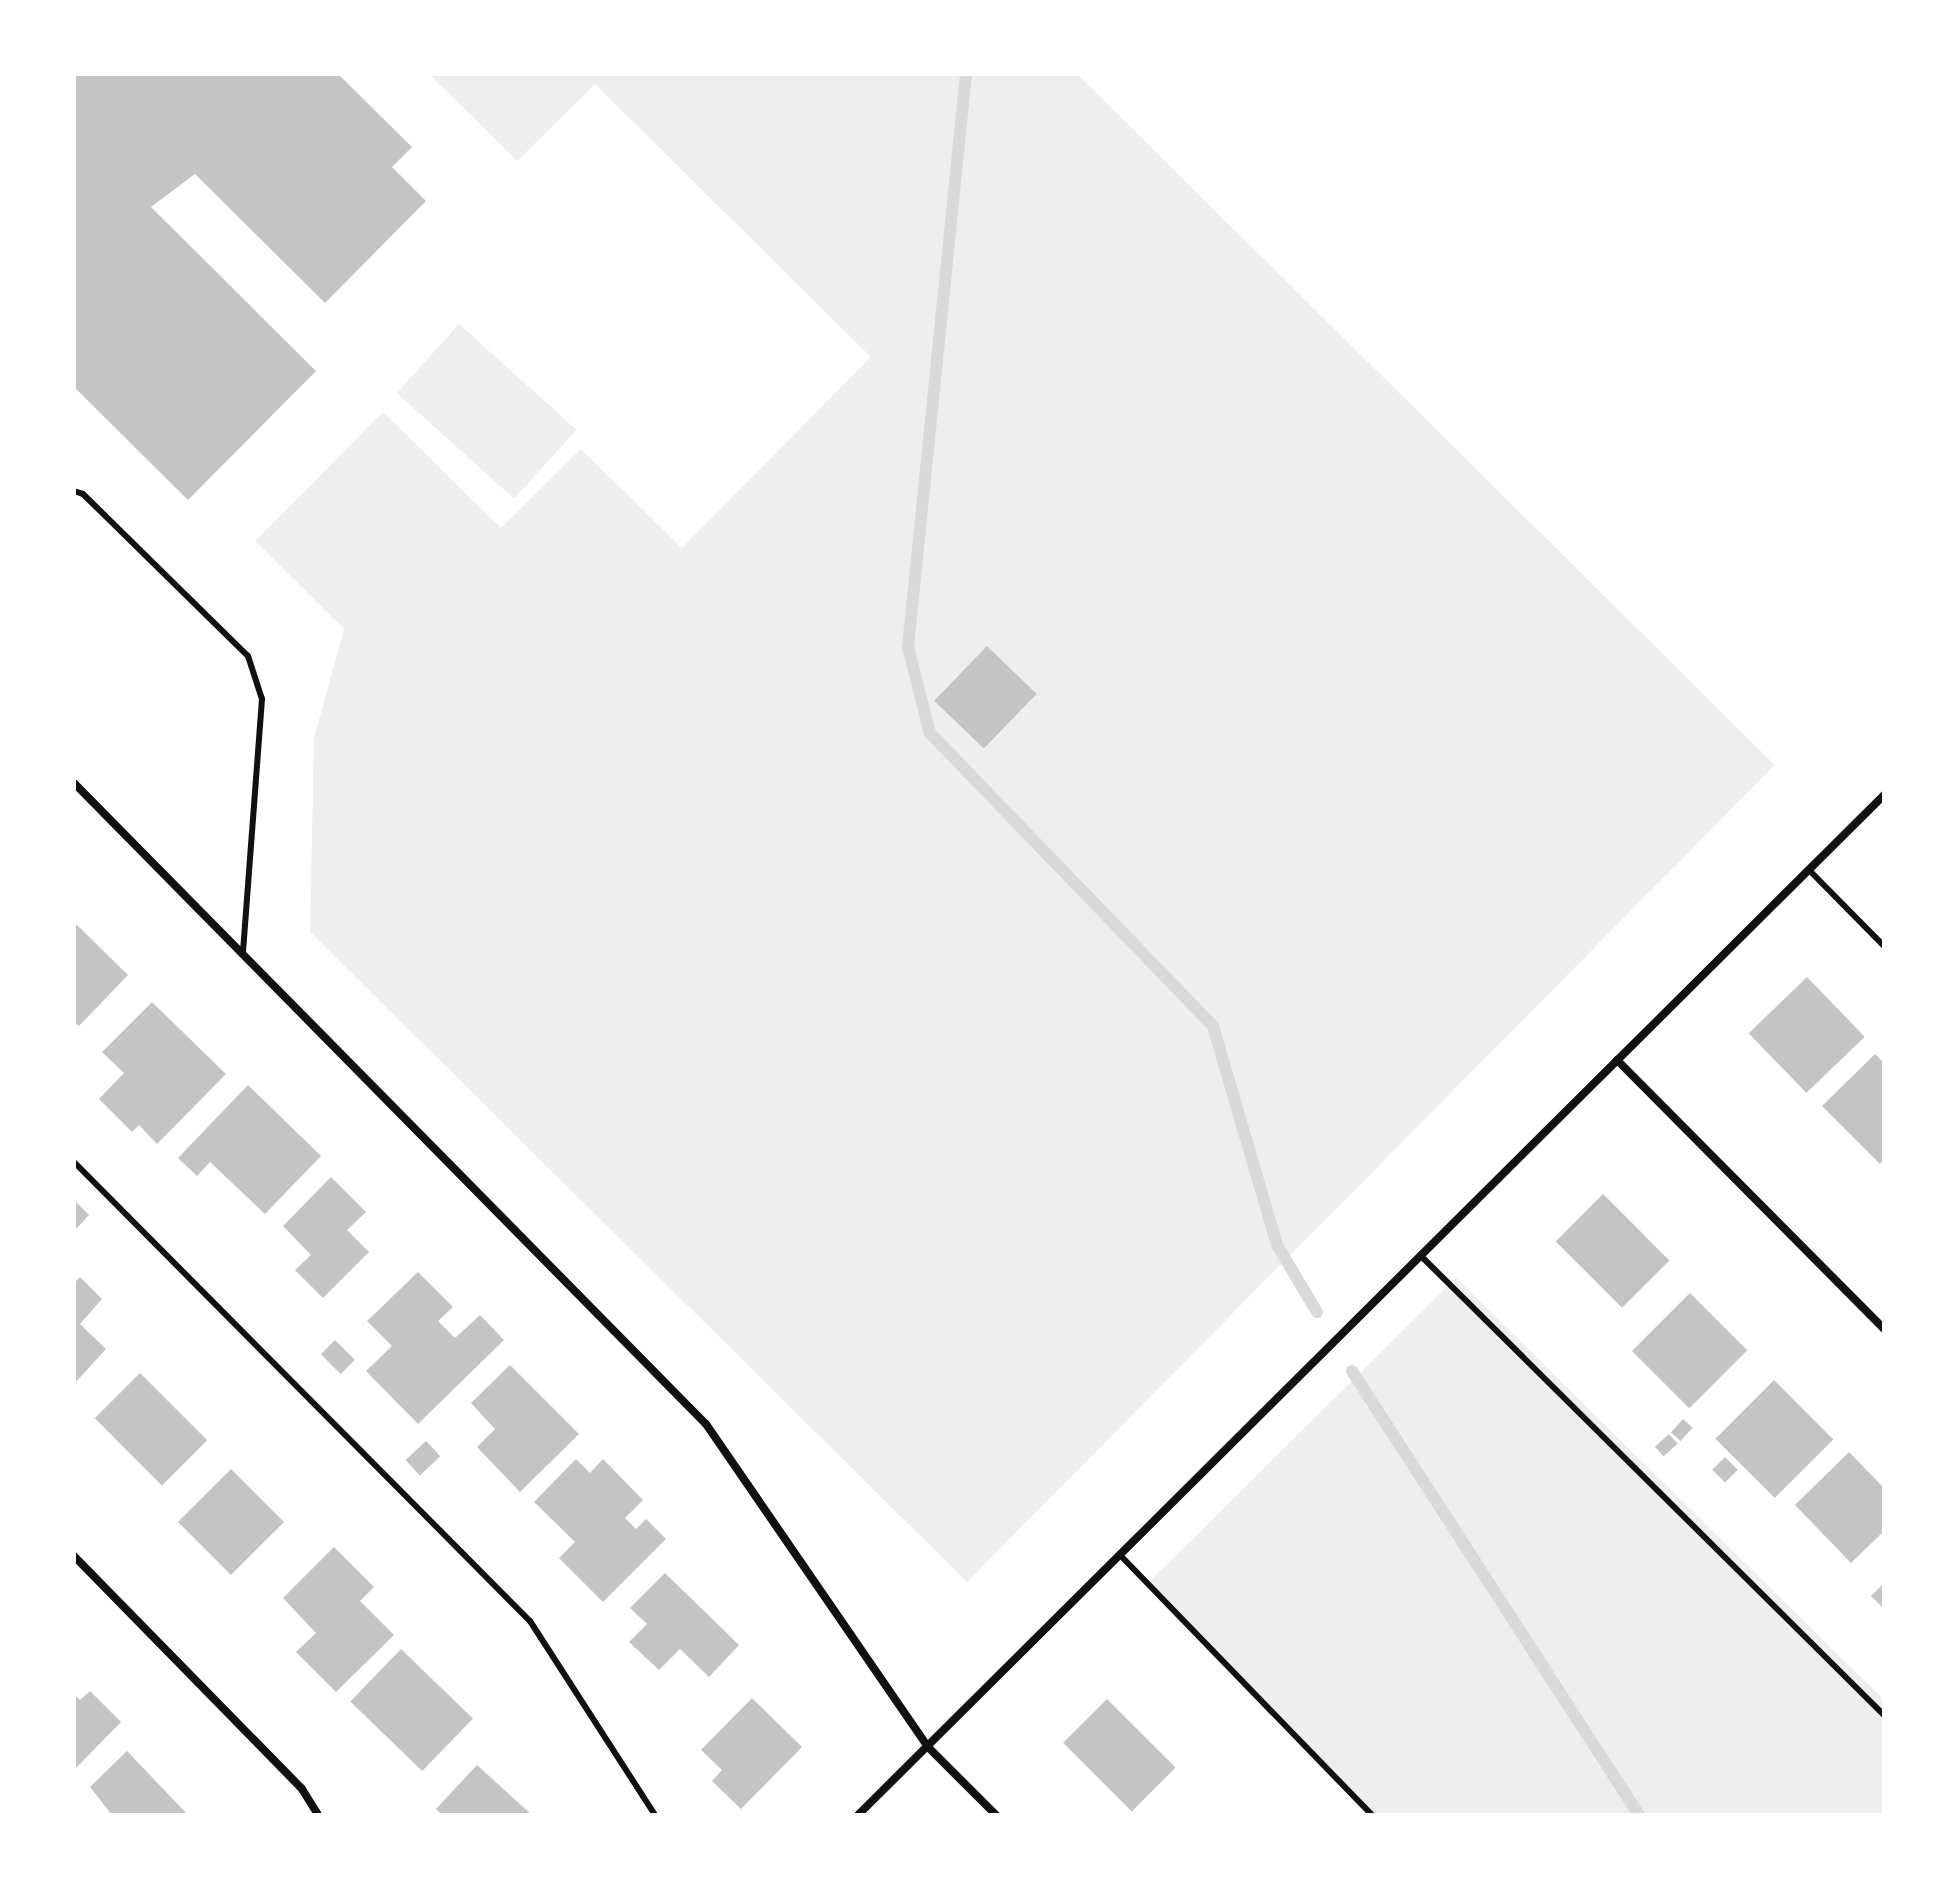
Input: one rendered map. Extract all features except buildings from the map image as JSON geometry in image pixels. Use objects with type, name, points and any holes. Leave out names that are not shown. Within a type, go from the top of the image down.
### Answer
[{"type":"street","points":[[74,783],[706,1424],[927,1746],[996,1815]]},
{"type":"street","points":[[858,1815],[1884,795]]},
{"type":"street","points":[[1617,1060],[1884,1329]]},
{"type":"street","points":[[74,1556],[302,1789],[318,1815]]},
{"type":"lane","points":[[74,491],[83,494],[248,656],[262,699],[243,954]]},
{"type":"lane","points":[[1809,870],[1884,946]]},
{"type":"lane","points":[[74,1162],[530,1621],[655,1815]]},
{"type":"lane","points":[[1421,1256],[1884,1715]]},
{"type":"lane","points":[[1120,1555],[1372,1815]]},
{"type":"shaded area","points":[[429,74],[1077,74],[1775,765],[967,1582],[310,932],[314,738],[344,629],[255,541],[383,412],[501,528],[581,449],[682,548],[871,357],[595,84],[517,161]]},
{"type":"shaded area","points":[[459,324],[576,430],[514,499],[397,393]]},
{"type":"shaded area","points":[[1456,1278],[1884,1700],[1884,1815],[1372,1815],[1146,1585]]},
{"type":"waterway","points":[[966,74],[908,647],[930,733],[1213,1026],[1277,1245],[1317,1312]]},
{"type":"waterway","points":[[1352,1371],[1639,1815]]}]
